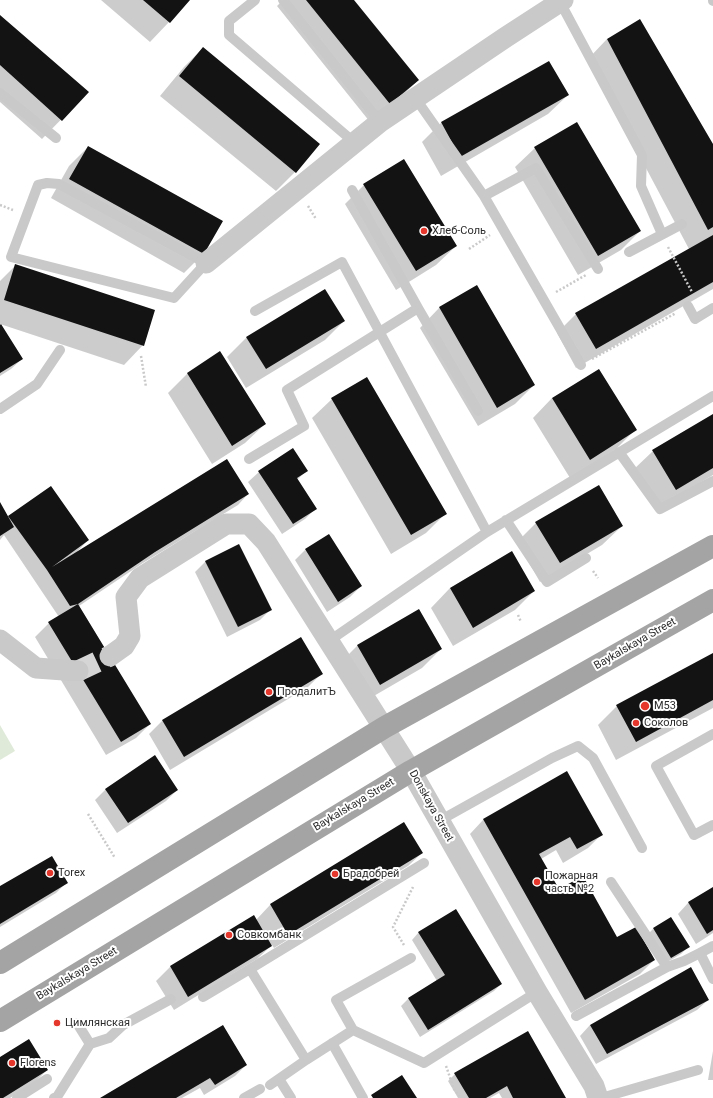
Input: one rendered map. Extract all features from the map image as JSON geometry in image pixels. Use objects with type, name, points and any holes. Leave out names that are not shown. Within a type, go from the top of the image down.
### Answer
[{"type":"main road","points":[[0,963],[385,728],[713,546]]},
{"type":"main road","name":"Baykalskaya Street","points":[[0,1021],[411,771],[713,600]]},
{"type":"street","points":[[206,263],[380,122],[562,1]]},
{"type":"street","name":"Donskaya Street","points":[[110,656],[124,646],[130,636],[126,597],[140,578],[226,524],[249,524],[266,542],[385,728],[537,992],[594,1086],[599,1098]]},
{"type":"street","points":[[0,640],[36,668],[78,672]]},
{"type":"lane","points":[[255,0],[230,21],[229,35],[354,143]]},
{"type":"lane","points":[[283,0],[380,122]]},
{"type":"lane","points":[[562,1],[642,155],[641,186],[662,234]]},
{"type":"lane","points":[[0,93],[56,138]]},
{"type":"lane","points":[[416,99],[484,196],[581,365]]},
{"type":"lane","points":[[484,196],[536,168],[598,269]]},
{"type":"lane","points":[[47,183],[59,184],[206,263],[174,298],[11,257],[38,185],[47,183]]},
{"type":"lane","points":[[352,190],[478,411]]},
{"type":"lane","points":[[628,252],[682,224]]},
{"type":"lane","points":[[255,311],[342,262],[487,532]]},
{"type":"lane","points":[[688,306],[695,319],[713,308]]},
{"type":"lane","points":[[249,459],[304,426],[287,390],[418,308]]},
{"type":"lane","points":[[0,409],[37,384],[60,350]]},
{"type":"lane","points":[[329,641],[487,532],[713,396]]},
{"type":"lane","points":[[619,452],[660,509],[713,481]]},
{"type":"lane","points":[[506,520],[547,582],[586,558]]},
{"type":"lane","points":[[713,734],[656,766],[694,835],[713,825]]},
{"type":"lane","points":[[439,821],[552,758],[578,746],[593,758],[642,848]]},
{"type":"lane","points":[[203,997],[424,863]]},
{"type":"lane","points":[[611,882],[667,967]]},
{"type":"lane","points":[[576,1016],[667,967],[684,961],[713,946]]},
{"type":"lane","points":[[700,953],[713,979]]},
{"type":"lane","points":[[411,958],[336,1000],[352,1030],[424,1063],[537,992]]},
{"type":"lane","points":[[250,968],[306,1060]]},
{"type":"lane","points":[[54,1098],[57,1097],[90,1044],[109,1038],[123,1025],[171,999]]},
{"type":"lane","points":[[77,1023],[90,1044]]},
{"type":"lane","points":[[244,1098],[280,1079],[352,1030]]},
{"type":"lane","points":[[332,1043],[363,1098]]},
{"type":"lane","points":[[599,1098],[698,1070]]},
{"type":"lane","points":[[17,1098],[48,1079]]},
{"type":"lane","points":[[280,1079],[291,1098]]},
{"type":"path","points":[[0,205],[14,210]]},
{"type":"path","points":[[469,249],[502,227]]},
{"type":"path","points":[[581,365],[698,300],[693,294],[673,258],[662,234]]},
{"type":"path","points":[[141,356],[146,387]]},
{"type":"path","points":[[518,614],[521,622]]},
{"type":"path","points":[[88,814],[115,858]]},
{"type":"path","points":[[411,958],[393,927],[424,863]]},
{"type":"path","points":[[440,1053],[454,1088],[461,1098]]},
{"type":"green space","points":[[0,725],[15,751],[0,760]]},
{"type":"building","points":[[143,0],[190,0],[170,23]]},
{"type":"building","points":[[306,0],[354,0],[419,80],[390,104]]},
{"type":"building","points":[[0,15],[89,92],[62,121],[0,65]]},
{"type":"building","points":[[640,19],[713,144],[713,227],[708,230],[607,39]]},
{"type":"building","points":[[203,47],[320,144],[296,173],[179,76]]},
{"type":"building","points":[[549,61],[569,95],[460,157],[441,122]]},
{"type":"building","points":[[577,122],[641,231],[598,256],[534,147]]},
{"type":"building","points":[[88,146],[223,221],[204,254],[69,179]]},
{"type":"building","points":[[404,159],[457,246],[416,271],[363,184]]},
{"type":"building","points":[[713,235],[713,282],[596,349],[575,313]]},
{"type":"building","points":[[15,264],[155,310],[144,346],[4,300]]},
{"type":"building","points":[[477,285],[535,385],[497,408],[439,307]]},
{"type":"building","points":[[325,289],[345,321],[266,369],[246,337]]},
{"type":"building","points":[[1,324],[23,359],[0,373],[0,325]]},
{"type":"building","points":[[220,351],[266,424],[232,446],[187,373]]},
{"type":"building","points":[[599,369],[637,430],[590,460],[552,398]]},
{"type":"building","points":[[367,377],[447,514],[411,535],[331,398]]},
{"type":"building","points":[[713,414],[713,468],[676,490],[652,450]]},
{"type":"building","points":[[293,448],[308,471],[297,478],[317,509],[293,524],[258,471]]},
{"type":"building","points":[[227,459],[249,494],[155,552],[78,604],[70,606],[47,570],[8,516],[51,486],[89,540],[52,567]]},
{"type":"building","points":[[599,485],[623,526],[560,563],[535,522]]},
{"type":"building","points":[[0,502],[14,527],[0,536]]},
{"type":"building","points":[[329,534],[362,586],[338,602],[305,549]]},
{"type":"building","points":[[239,544],[272,610],[238,627],[205,561]]},
{"type":"building","points":[[512,551],[535,591],[473,628],[450,588]]},
{"type":"building","points":[[78,604],[151,724],[121,742],[48,622]]},
{"type":"building","points":[[419,609],[442,649],[380,685],[357,645]]},
{"type":"building","points":[[301,637],[323,674],[184,757],[162,720]]},
{"type":"building","points":[[713,653],[713,700],[636,742],[616,705]]},
{"type":"building","points":[[155,755],[178,790],[128,823],[105,789]]},
{"type":"building","name":"Пожарная часть №2","points":[[567,771],[603,835],[577,849],[570,837],[539,854],[559,889],[583,876],[617,937],[636,927],[655,960],[585,1000],[483,819]]},
{"type":"building","points":[[404,822],[423,853],[288,935],[270,904]]},
{"type":"building","points":[[52,856],[68,883],[0,924],[0,886]]},
{"type":"building","points":[[713,887],[713,930],[707,934],[688,902]]},
{"type":"building","points":[[456,909],[502,984],[428,1030],[408,998],[445,975],[418,932]]},
{"type":"building","points":[[254,915],[272,946],[188,997],[170,966]]},
{"type":"building","points":[[671,917],[690,947],[671,958],[653,928]]},
{"type":"building","points":[[691,967],[709,1000],[607,1054],[590,1025]]},
{"type":"building","points":[[223,1025],[247,1065],[215,1085],[210,1078],[176,1098],[100,1098]]},
{"type":"building","points":[[528,1031],[566,1098],[513,1098],[507,1086],[486,1098],[469,1098],[454,1073]]},
{"type":"building","points":[[29,1039],[48,1070],[3,1098],[0,1098],[0,1057]]},
{"type":"building","points":[[402,1075],[417,1098],[373,1098],[371,1095]]},
{"type":"tunnel","points":[[78,671],[110,656]]},
{"type":"place","name":"Хлеб-Соль","points":[[424,231]]},
{"type":"place","name":"ПродалитЪ","points":[[269,692]]},
{"type":"place","name":"М53","points":[[645,706]]},
{"type":"place","name":"Соколов","points":[[636,723]]},
{"type":"place","name":"Torex","points":[[50,873]]},
{"type":"place","name":"Брадобрей","points":[[335,874]]},
{"type":"place","name":"Пожарная часть №2","points":[[537,882]]},
{"type":"place","name":"Совкомбанк","points":[[229,935]]},
{"type":"place","name":"Цимлянская","points":[[57,1023]]},
{"type":"place","name":"Florens","points":[[12,1063]]}]
